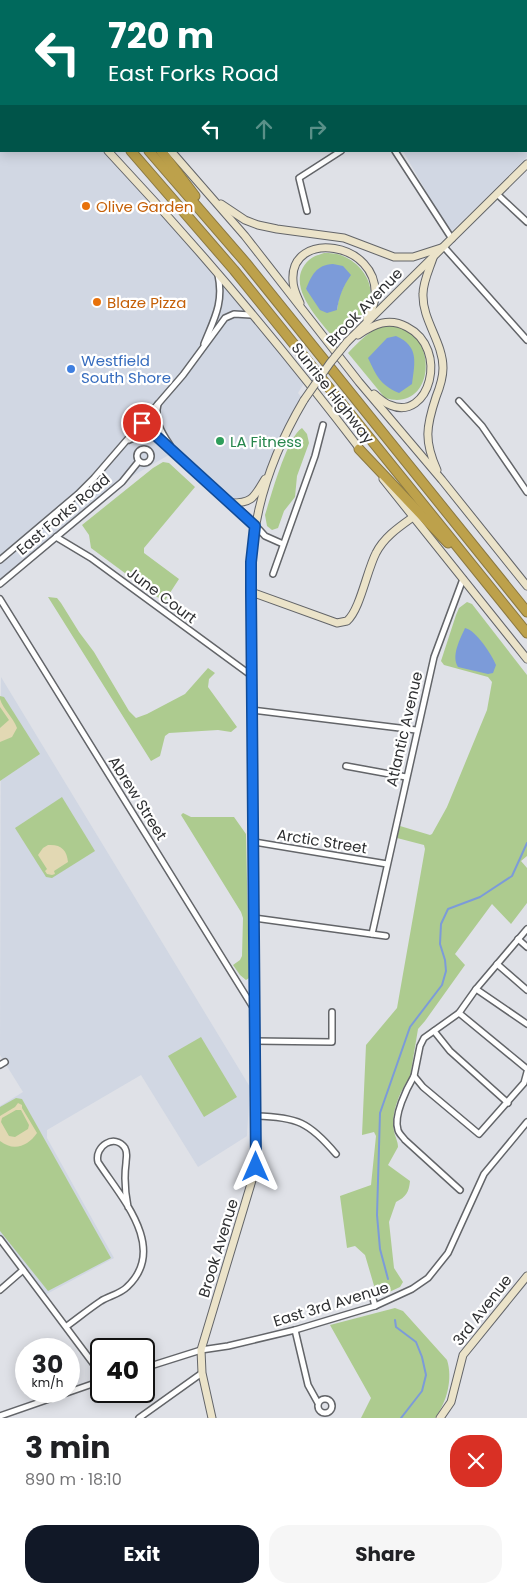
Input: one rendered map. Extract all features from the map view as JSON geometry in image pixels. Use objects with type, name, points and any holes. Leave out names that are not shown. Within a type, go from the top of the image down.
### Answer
[{"type":"highway","name":"Sunrise Highway","points":[[132,152],[234,270],[527,633]]},
{"type":"highway","name":"Sunrise Highway","points":[[150,152],[214,226],[527,612]]},
{"type":"highway","points":[[162,152],[188,186],[214,226]]},
{"type":"highway","points":[[359,448],[439,534],[477,571]]},
{"type":"main road","name":"Sunrise Highway","points":[[109,152],[218,275],[306,380],[527,659]]},
{"type":"main road","name":"Sunrise Highway","points":[[172,152],[259,254],[359,382],[442,480],[527,586]]},
{"type":"main road","name":"Brook Avenue","points":[[212,1418],[202,1373],[201,1350],[256,1167],[251,562],[260,502],[284,437],[304,400],[330,363],[365,323],[527,164]]},
{"type":"main road","points":[[213,199],[240,217],[258,225],[344,238],[394,257],[413,257],[444,247]]},
{"type":"main road","points":[[306,315],[293,283],[296,264],[301,258],[314,250],[324,247],[336,248],[355,255],[371,275],[375,288],[375,299],[365,323]]},
{"type":"main road","points":[[434,256],[424,284],[423,299],[440,350],[443,370],[441,385],[429,420],[427,435],[430,452],[442,480]]},
{"type":"main road","points":[[347,342],[374,325],[392,322],[414,331],[423,340],[429,353],[432,366],[429,383],[420,397],[409,405],[399,407],[389,405],[359,382]]},
{"type":"main road","points":[[231,503],[251,500],[271,468]]},
{"type":"main road","points":[[251,592],[337,622],[347,621],[355,610],[377,550],[388,537],[413,517]]},
{"type":"main road","name":"3rd Avenue","points":[[440,1418],[451,1402],[463,1355],[527,1276]]},
{"type":"street","points":[[307,211],[299,178],[339,152]]},
{"type":"street","points":[[396,152],[452,239]]},
{"type":"street","points":[[497,194],[527,222]]},
{"type":"street","points":[[444,247],[527,340]]},
{"type":"street","points":[[202,350],[221,296],[218,275]]},
{"type":"street","points":[[0,560],[83,490],[158,404],[202,350],[225,318],[234,314],[252,315]]},
{"type":"street","points":[[459,401],[482,426],[527,492]]},
{"type":"street","points":[[158,404],[156,416],[158,425],[174,452]]},
{"type":"street","points":[[142,423],[265,536],[283,544]]},
{"type":"street","points":[[273,574],[315,456],[324,425]]},
{"type":"street","points":[[126,441],[140,435],[156,436]]},
{"type":"street","name":"East Forks Road","points":[[0,584],[122,482],[139,461]]},
{"type":"street","name":"June Court","points":[[56,537],[91,558],[252,676]]},
{"type":"street","name":"Atlantic Avenue","points":[[372,934],[416,730],[434,657],[462,579]]},
{"type":"street","name":"Abrew Street","points":[[0,599],[254,1010]]},
{"type":"street","points":[[252,710],[416,730]]},
{"type":"street","points":[[346,766],[406,777]]},
{"type":"street","name":"Arctic Street","points":[[254,842],[387,864]]},
{"type":"street","points":[[254,918],[386,936]]},
{"type":"street","points":[[460,1190],[405,1140],[398,1131],[397,1122],[401,1104],[414,1076],[420,1046],[424,1038],[459,1013],[476,989],[527,929]]},
{"type":"street","points":[[518,939],[527,947]]},
{"type":"street","points":[[497,964],[527,990]]},
{"type":"street","points":[[476,989],[527,1024]]},
{"type":"street","points":[[255,1041],[332,1042],[332,1012]]},
{"type":"street","points":[[414,1076],[423,1087],[479,1134],[508,1104],[524,1083],[527,1071],[459,1013]]},
{"type":"street","points":[[434,1031],[450,1051],[508,1104]]},
{"type":"street","points":[[256,1116],[287,1118],[300,1122],[321,1136],[336,1154]]},
{"type":"street","name":"East 3rd Avenue","points":[[155,1365],[201,1350],[228,1346],[295,1330],[375,1306],[412,1289],[428,1278],[448,1253],[484,1174],[527,1122]]},
{"type":"street","points":[[66,1326],[102,1300],[127,1287],[137,1275],[143,1260],[144,1247],[140,1232],[128,1207],[98,1162],[96,1155],[99,1149],[109,1142],[115,1141],[120,1144],[127,1153],[125,1177],[128,1207]]},
{"type":"street","points":[[0,1239],[90,1359]]},
{"type":"street","points":[[0,1290],[23,1270]]},
{"type":"street","points":[[372,1295],[375,1306]]},
{"type":"street","points":[[295,1330],[308,1385],[318,1403]]},
{"type":"street","points":[[139,1418],[202,1373]]},
{"type":"street","points":[[0,1416],[90,1385]]},
{"type":"shaded area","points":[[0,152],[109,152],[306,380],[298,393],[304,400],[271,468],[255,496],[231,503],[174,452],[122,482],[0,584]]},
{"type":"shaded area","points":[[404,152],[527,152],[527,157],[450,233]]},
{"type":"shaded area","points":[[1,677],[250,1087],[247,1136],[198,1167],[141,1075],[47,1130],[47,1138],[114,1258],[43,1296],[0,1239],[0,1106],[23,1092],[0,1055]]},
{"type":"green space","points":[[324,253],[338,254],[357,265],[367,278],[371,293],[366,309],[356,322],[336,341],[307,302],[300,280],[302,270],[309,260]],"holes":[[[345,283],[339,297],[337,310],[306,289]]]},
{"type":"green space","points":[[385,325],[402,327],[415,337],[423,349],[426,362],[425,375],[420,387],[412,396],[400,400],[385,398],[348,353],[369,333]]},
{"type":"green space","points":[[302,428],[307,434],[309,443],[297,476],[295,497],[284,511],[278,528],[272,530],[267,526],[265,515],[275,481],[285,454],[296,434]]},
{"type":"green space","points":[[163,462],[169,463],[195,487],[144,548],[144,553],[179,579],[164,602],[91,548],[89,535],[82,525]]},
{"type":"green space","points":[[48,597],[57,598],[61,603],[94,652],[129,711],[136,718],[185,694],[208,668],[215,673],[209,679],[208,687],[237,727],[231,732],[218,730],[169,733],[165,736],[160,756],[151,761]]},
{"type":"green space","points":[[467,602],[472,604],[527,675],[527,856],[521,861],[527,868],[527,903],[511,924],[492,904],[455,954],[465,965],[418,1029],[410,1077],[399,1096],[393,1118],[398,1147],[388,1165],[410,1181],[406,1194],[396,1202],[389,1222],[394,1268],[403,1282],[400,1287],[385,1294],[375,1289],[365,1255],[355,1246],[347,1248],[340,1196],[371,1185],[376,1136],[374,1132],[362,1135],[366,1045],[397,1008],[425,849],[424,845],[397,838],[400,826],[432,834],[447,807],[487,710],[492,682],[488,677],[444,665],[441,661],[459,608]]},
{"type":"green space","points":[[0,696],[4,697],[40,754],[0,781]]},
{"type":"green space","points":[[62,797],[95,851],[52,878],[46,877],[15,828]]},
{"type":"green space","points":[[183,813],[191,817],[234,817],[246,834],[249,978],[246,980],[233,965],[242,956],[243,918],[241,912],[181,815]]},
{"type":"green space","points":[[201,1037],[237,1097],[204,1117],[168,1056]]},
{"type":"green space","points":[[16,1098],[22,1099],[111,1258],[48,1291],[0,1231],[0,1107]]},
{"type":"green space","points":[[395,1308],[403,1311],[447,1360],[449,1367],[448,1390],[443,1405],[435,1418],[361,1418],[371,1398],[330,1325]]},
{"type":"sand","points":[[0,699],[17,728],[12,737],[0,742],[0,728],[9,720],[0,707]]},
{"type":"sand","points":[[48,845],[60,847],[65,851],[68,862],[54,871],[55,874],[52,875],[47,874],[45,871],[47,869],[38,855]]},
{"type":"sand","points":[[18,1103],[22,1105],[37,1133],[25,1144],[15,1147],[0,1141],[0,1116]],"holes":[[[16,1110],[21,1110],[29,1125],[28,1129],[15,1137],[9,1136],[1,1122],[2,1118]]]},
{"type":"water","points":[[333,264],[343,266],[351,275],[342,292],[337,310],[327,313],[320,310],[306,289],[315,272],[322,266]]},
{"type":"water","points":[[396,336],[409,345],[414,356],[412,384],[399,393],[387,387],[379,379],[368,358],[387,338]]},
{"type":"water","points":[[465,628],[479,638],[491,655],[496,665],[493,673],[488,674],[458,667],[455,658]]},
{"type":"waterway","points":[[388,1279],[380,1249],[377,1215],[380,1113],[410,1027],[442,985],[446,971],[440,944],[441,924],[448,909],[480,897],[512,876],[527,843]]},
{"type":"waterway","points":[[395,1320],[396,1327],[416,1342],[426,1375],[422,1391],[401,1418]]},
{"type":"place","name":"Olive Garden","points":[[86,206]]},
{"type":"place","name":"Blaze Pizza","points":[[97,302]]},
{"type":"place","name":"Westfield South Shore","points":[[71,369]]},
{"type":"place","name":"LA Fitness","points":[[220,441]]},
{"type":"route","points":[[142,423],[255,526],[251,562],[251,592],[256,1167]]}]
